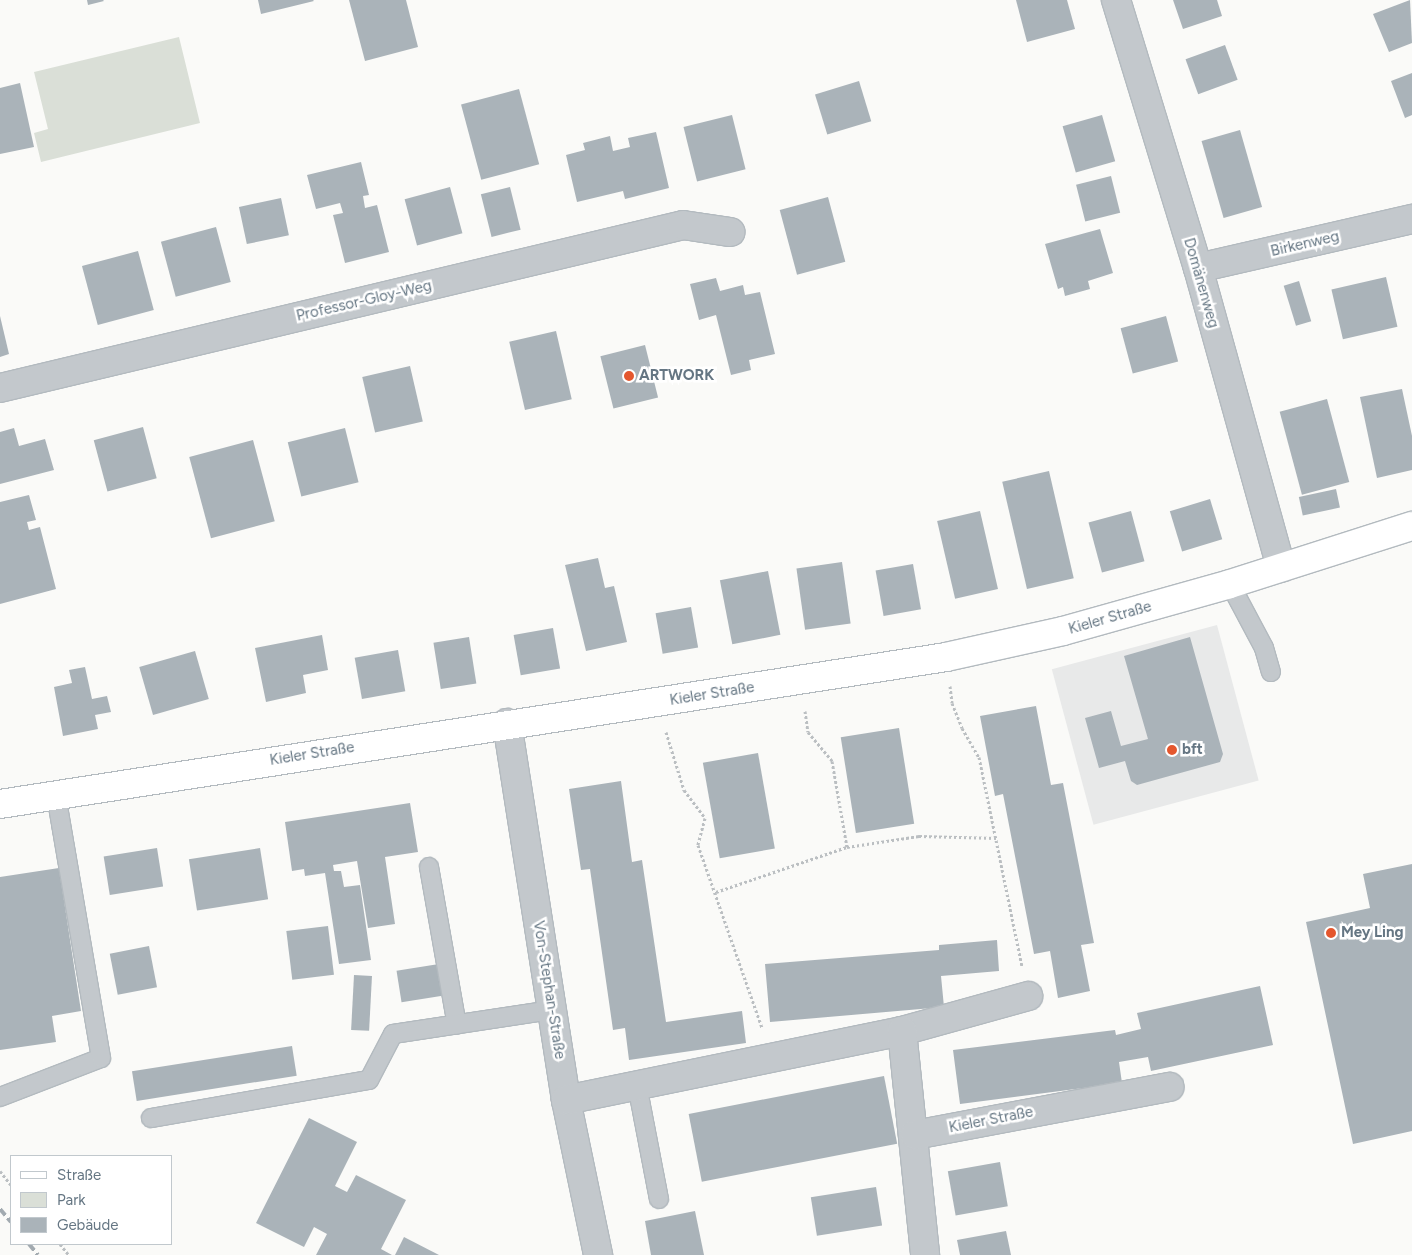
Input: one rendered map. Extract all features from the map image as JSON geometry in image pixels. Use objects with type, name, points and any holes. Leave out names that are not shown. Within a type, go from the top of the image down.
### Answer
[{"type":"main road","name":"Kieler Straße","points":[[0,804],[507,723],[800,681],[946,657],[1063,631],[1230,584],[1412,526]]},
{"type":"street","name":"Domänenweg","points":[[1116,0],[1198,268],[1281,568]]},
{"type":"street","name":"Birkenweg","points":[[1198,268],[1412,219]]},
{"type":"street","name":"Professor-Gloy-Weg","points":[[0,388],[683,225],[730,232]]},
{"type":"street","name":"Von-Stephan-Straße","points":[[507,723],[566,1100],[598,1255]]},
{"type":"street","points":[[566,1100],[902,1031],[1028,996]]},
{"type":"street","points":[[902,1031],[915,1135],[925,1255]]},
{"type":"street","name":"Kieler Straße","points":[[915,1135],[1170,1087]]},
{"type":"lane","points":[[1230,584],[1264,648],[1271,672]]},
{"type":"lane","points":[[0,1097],[100,1058],[56,795]]},
{"type":"lane","points":[[429,867],[457,1025]]},
{"type":"lane","points":[[151,1118],[369,1080],[393,1034],[552,1010]]},
{"type":"lane","points":[[637,1085],[659,1199]]},
{"type":"path","points":[[946,657],[952,703],[979,757],[1028,996]]},
{"type":"path","points":[[800,681],[808,732],[832,761],[847,847]]},
{"type":"path","points":[[660,702],[669,749],[684,790],[706,818],[698,844],[772,1058]]},
{"type":"path","points":[[716,892],[847,847],[919,836],[997,838]]},
{"type":"path","points":[[0,1171],[10,1183]]},
{"type":"path","points":[[61,1245],[69,1255]]},
{"type":"shaded area","points":[[1217,625],[1259,781],[1093,825],[1052,669]]},
{"type":"green space","points":[[179,37],[200,123],[41,162],[34,133],[48,129],[34,72]]},
{"type":"building","points":[[87,0],[103,0],[104,1],[88,5]]},
{"type":"building","points":[[258,0],[313,0],[314,1],[261,14]]},
{"type":"building","points":[[349,0],[406,0],[418,47],[365,61]]},
{"type":"building","points":[[1016,0],[1067,0],[1075,29],[1027,42]]},
{"type":"building","points":[[1173,0],[1217,0],[1222,16],[1183,29]]},
{"type":"building","points":[[1410,0],[1412,43],[1389,52],[1373,14]]},
{"type":"building","points":[[1225,45],[1238,80],[1198,94],[1186,59]]},
{"type":"building","points":[[1412,73],[1412,115],[1405,118],[1391,81]]},
{"type":"building","points":[[859,81],[871,121],[827,135],[815,94]]},
{"type":"building","points":[[20,83],[34,147],[0,154],[0,88]]},
{"type":"building","points":[[519,89],[539,164],[481,180],[461,105]]},
{"type":"building","points":[[732,115],[746,169],[697,181],[683,127]]},
{"type":"building","points":[[1102,115],[1115,161],[1076,172],[1063,126]]},
{"type":"building","points":[[1240,130],[1262,207],[1224,218],[1202,141]]},
{"type":"building","points":[[656,132],[669,188],[625,199],[623,191],[577,202],[566,155],[585,150],[583,143],[610,136],[613,151],[630,147],[628,138]]},
{"type":"building","points":[[361,162],[369,195],[363,196],[365,208],[377,205],[389,252],[345,263],[333,215],[343,213],[340,203],[316,209],[307,175]]},
{"type":"building","points":[[1111,176],[1120,213],[1085,222],[1076,185]]},
{"type":"building","points":[[450,187],[462,233],[417,246],[405,199]]},
{"type":"building","points":[[510,187],[521,230],[492,237],[481,194]]},
{"type":"building","points":[[828,197],[845,262],[797,275],[780,210]]},
{"type":"building","points":[[281,198],[289,235],[247,244],[239,207]]},
{"type":"building","points":[[216,227],[231,282],[176,297],[161,242]]},
{"type":"building","points":[[1100,229],[1113,273],[1088,281],[1090,289],[1065,296],[1063,287],[1058,289],[1045,244]]},
{"type":"building","points":[[138,251],[154,310],[98,325],[82,266]]},
{"type":"building","points":[[1386,277],[1397,327],[1343,339],[1331,290]]},
{"type":"building","points":[[716,278],[720,291],[743,285],[745,295],[760,292],[775,354],[749,360],[751,370],[731,375],[716,315],[699,320],[690,284]]},
{"type":"building","points":[[1299,281],[1311,321],[1296,326],[1284,286]]},
{"type":"building","points":[[0,316],[9,354],[0,357]]},
{"type":"building","points":[[1166,316],[1178,361],[1133,374],[1121,328]]},
{"type":"building","points":[[556,331],[572,399],[525,410],[509,342]]},
{"type":"building","name":"ARTWORK","points":[[645,345],[658,397],[613,409],[600,356]]},
{"type":"building","points":[[410,366],[423,422],[375,433],[362,377]]},
{"type":"building","points":[[1402,389],[1412,436],[1412,470],[1377,478],[1360,397]]},
{"type":"building","points":[[1327,399],[1349,482],[1302,495],[1280,412]]},
{"type":"building","points":[[143,427],[157,478],[107,491],[94,440]]},
{"type":"building","points":[[14,428],[19,446],[45,439],[54,470],[0,484],[0,432]]},
{"type":"building","points":[[345,428],[359,482],[301,497],[288,442]]},
{"type":"building","points":[[253,440],[275,521],[211,538],[189,457]]},
{"type":"building","points":[[1049,471],[1074,578],[1027,589],[1002,482]]},
{"type":"building","points":[[1336,489],[1340,508],[1303,515],[1299,497]]},
{"type":"building","points":[[29,495],[36,520],[27,522],[29,530],[40,527],[56,589],[0,604],[0,502]]},
{"type":"building","points":[[1210,499],[1222,539],[1182,551],[1170,511]]},
{"type":"building","points":[[980,511],[998,589],[955,599],[937,521]]},
{"type":"building","points":[[1131,511],[1144,561],[1102,573],[1088,522]]},
{"type":"building","points":[[598,558],[605,588],[614,586],[627,642],[586,651],[565,565]]},
{"type":"building","points":[[842,562],[851,623],[805,630],[796,568]]},
{"type":"building","points":[[913,564],[921,609],[884,616],[876,571]]},
{"type":"building","points":[[768,571],[780,635],[732,644],[720,580]]},
{"type":"building","points":[[691,607],[698,647],[663,654],[656,613]]},
{"type":"building","points":[[553,628],[560,668],[521,675],[514,635]]},
{"type":"building","points":[[322,635],[328,670],[303,675],[306,693],[266,702],[255,648]]},
{"type":"building","points":[[469,637],[476,683],[441,689],[433,643]]},
{"type":"building","points":[[1190,637],[1223,754],[1220,762],[1137,785],[1131,781],[1125,761],[1099,768],[1085,718],[1111,711],[1121,746],[1148,739],[1124,656]]},
{"type":"building","points":[[398,650],[405,691],[362,699],[355,658]]},
{"type":"building","points":[[195,651],[209,699],[153,715],[139,667]]},
{"type":"building","points":[[85,667],[92,699],[107,696],[111,712],[95,715],[98,729],[63,736],[54,687],[72,683],[69,670]]},
{"type":"building","points":[[1036,706],[1051,785],[1063,783],[1094,943],[1081,945],[1090,991],[1058,998],[1050,951],[1034,954],[1003,794],[995,796],[980,716]]},
{"type":"building","points":[[899,728],[914,824],[856,833],[841,737]]},
{"type":"building","points":[[758,753],[775,849],[720,858],[703,763]]},
{"type":"building","points":[[621,781],[632,862],[642,860],[666,1022],[742,1011],[746,1043],[629,1060],[625,1028],[613,1030],[590,869],[581,870],[569,789]]},
{"type":"building","points":[[410,803],[418,852],[385,857],[395,924],[368,928],[357,861],[333,865],[334,871],[341,871],[344,887],[360,885],[371,960],[339,964],[325,873],[305,876],[304,869],[292,871],[285,822]]},
{"type":"building","points":[[157,848],[163,887],[110,895],[104,856]]},
{"type":"building","points":[[260,848],[268,899],[197,911],[189,859]]},
{"type":"building","points":[[1412,864],[1412,1131],[1353,1144],[1306,922],[1370,908],[1363,874]]},
{"type":"building","points":[[59,868],[81,1011],[52,1016],[56,1042],[0,1050],[0,877]]},
{"type":"building","points":[[328,926],[334,975],[292,980],[286,931]]},
{"type":"building","points":[[997,940],[999,971],[941,976],[944,1007],[770,1022],[765,964],[939,950],[939,945]]},
{"type":"building","points":[[149,946],[157,987],[118,995],[110,954]]},
{"type":"building","points":[[439,964],[444,996],[402,1002],[397,971]]},
{"type":"building","points":[[354,975],[372,976],[369,1031],[351,1030]]},
{"type":"building","points":[[1260,986],[1273,1045],[1151,1071],[1148,1057],[1119,1062],[1122,1083],[960,1104],[953,1050],[1115,1030],[1116,1035],[1141,1029],[1137,1013]]},
{"type":"building","points":[[292,1046],[297,1076],[137,1101],[132,1071]]},
{"type":"building","points":[[884,1076],[897,1144],[702,1182],[689,1114]]},
{"type":"building","points":[[309,1118],[357,1142],[335,1186],[347,1192],[356,1175],[406,1200],[381,1249],[392,1255],[316,1255],[327,1234],[314,1227],[304,1247],[256,1223]]},
{"type":"building","points":[[1000,1162],[1008,1206],[956,1216],[948,1171]]},
{"type":"building","points":[[876,1187],[882,1226],[817,1236],[811,1197]]},
{"type":"building","points":[[695,1211],[704,1255],[651,1255],[645,1221]]},
{"type":"building","points":[[1006,1231],[1011,1255],[960,1255],[957,1240]]},
{"type":"building","points":[[404,1237],[439,1255],[395,1255]]},
{"type":"railway","points":[[0,1209],[10,1221]]},
{"type":"railway","points":[[30,1245],[38,1255]]},
{"type":"place","name":"ARTWORK","points":[[629,376]]},
{"type":"place","name":"bft","points":[[1172,750]]},
{"type":"place","name":"Mey Ling","points":[[1331,933]]}]
